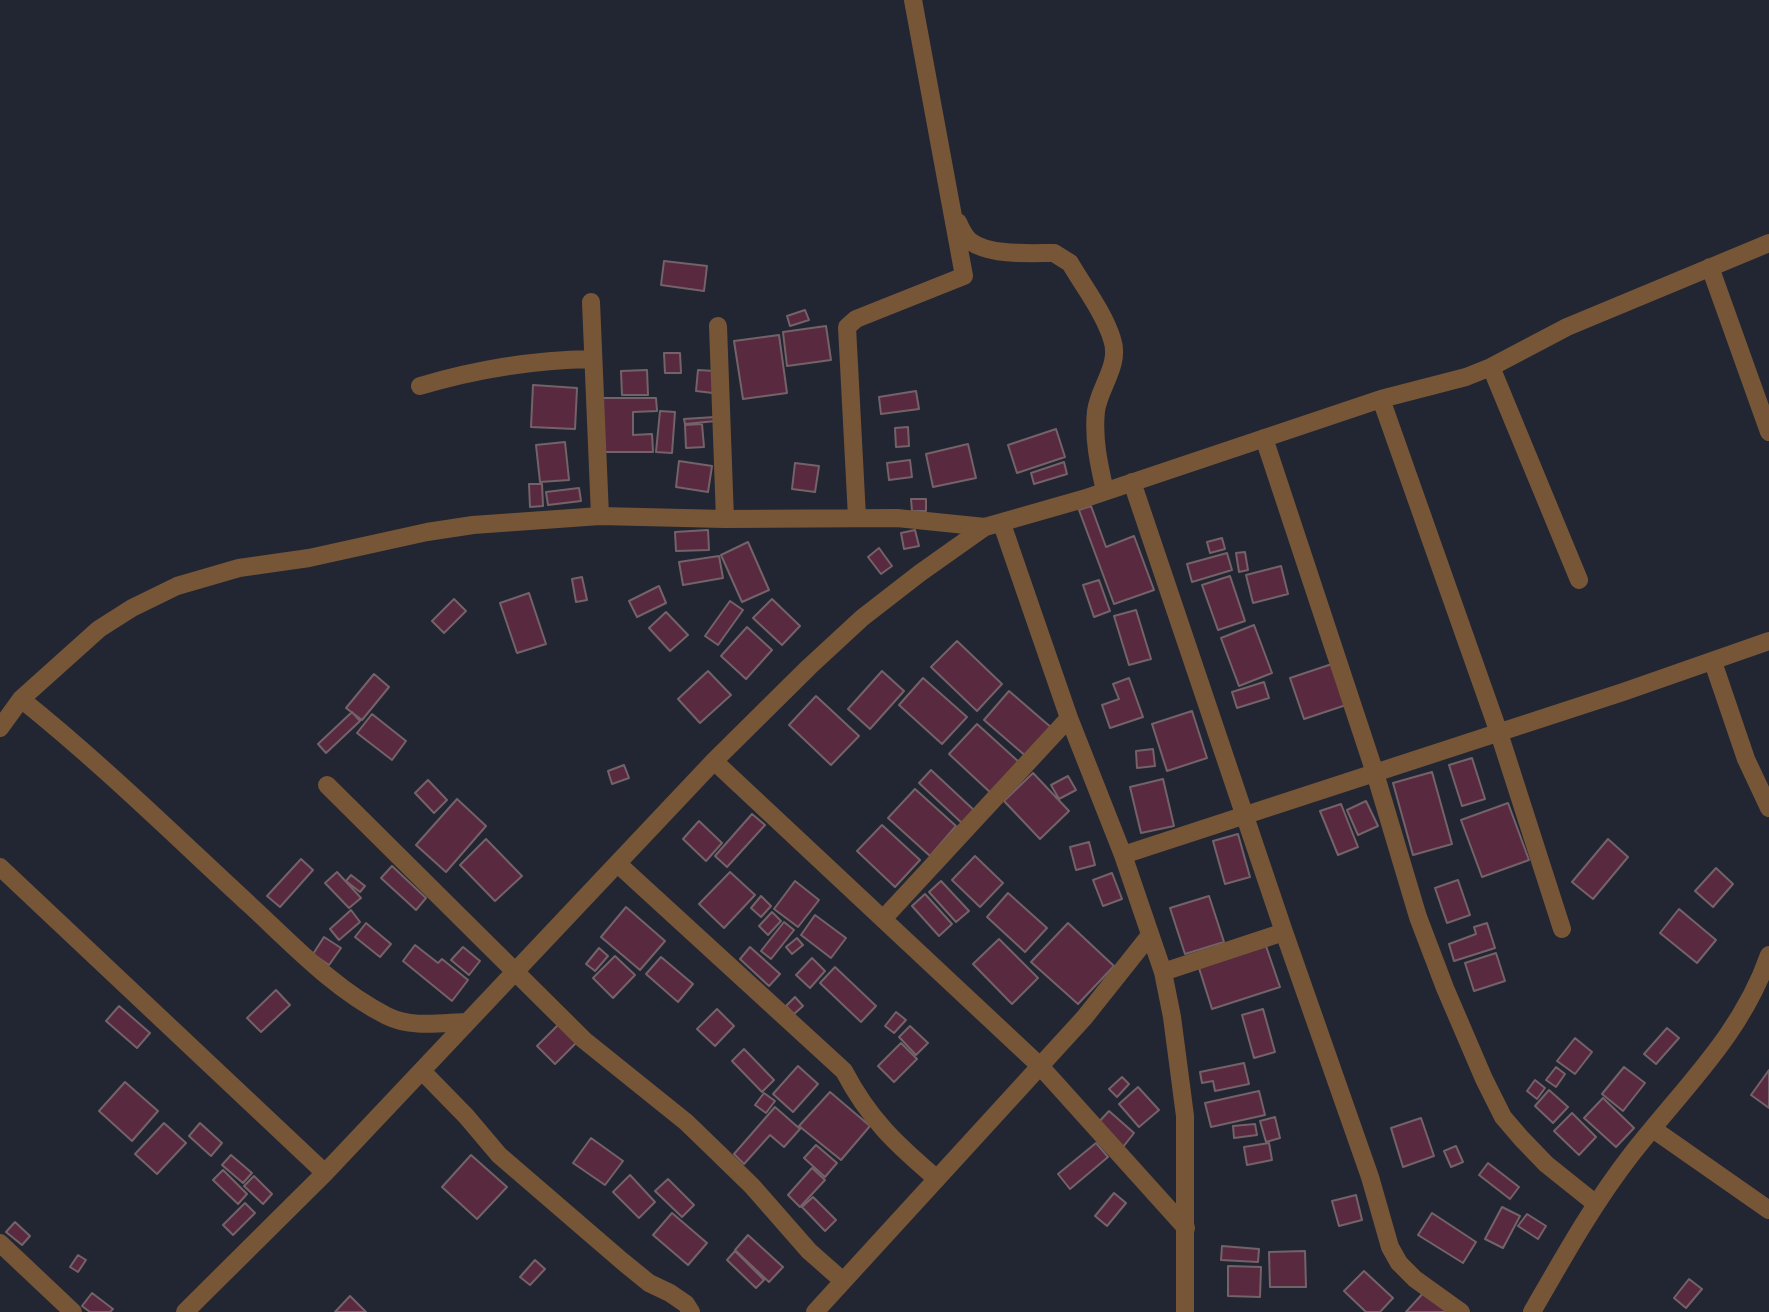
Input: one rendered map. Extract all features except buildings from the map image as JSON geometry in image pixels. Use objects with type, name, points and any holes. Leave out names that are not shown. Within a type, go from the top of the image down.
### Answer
[{"type":"street","points":[[857,517],[846,327],[856,319],[964,276],[913,0]]},
{"type":"street","points":[[951,206],[962,232],[976,245],[991,250],[1054,253],[1062,257],[1070,263],[1102,318],[1113,340],[1114,356],[1096,408],[1095,432],[1105,491]]},
{"type":"street","points":[[185,1312],[325,1173],[714,761],[862,618],[920,573],[994,525],[1381,399],[1434,387],[1491,368],[1567,327],[1769,243]]},
{"type":"street","points":[[1710,267],[1769,432]]},
{"type":"street","points":[[591,302],[600,516]]},
{"type":"street","points":[[718,326],[725,519]]},
{"type":"street","points":[[420,386],[467,372],[507,365],[592,359]]},
{"type":"street","points":[[1491,368],[1579,580]]},
{"type":"street","points":[[1381,399],[1499,733],[1562,929]]},
{"type":"street","points":[[1264,438],[1376,773],[1418,917],[1479,1067],[1503,1117],[1546,1164],[1596,1204]]},
{"type":"street","points":[[1132,482],[1283,932],[1370,1177],[1390,1247],[1399,1263],[1415,1279],[1461,1312]]},
{"type":"street","points":[[0,728],[21,699],[99,629],[132,608],[177,586],[239,568],[309,558],[427,532],[473,525],[600,516],[725,519],[857,517],[994,525]]},
{"type":"street","points":[[994,525],[1123,856],[1163,972],[1172,1017],[1185,1116],[1185,1312]]},
{"type":"street","points":[[1123,856],[1713,662],[1769,641]]},
{"type":"street","points":[[1713,662],[1746,759],[1769,808]]},
{"type":"street","points":[[21,699],[75,743],[353,997],[390,1017],[418,1024],[466,1023]]},
{"type":"street","points":[[883,919],[1069,718]]},
{"type":"street","points":[[714,761],[1040,1066],[1186,1227]]},
{"type":"street","points":[[327,785],[584,1040],[685,1122],[752,1186],[809,1251],[843,1281]]},
{"type":"street","points":[[618,864],[844,1071],[876,1122],[901,1149],[937,1179]]},
{"type":"street","points":[[0,867],[325,1173]]},
{"type":"street","points":[[1163,972],[1283,932]]},
{"type":"street","points":[[814,1312],[1084,1018],[1150,934]]},
{"type":"street","points":[[1532,1312],[1596,1204],[1741,1017],[1769,955]]},
{"type":"street","points":[[422,1071],[466,1115],[499,1155],[622,1261],[649,1283],[686,1304],[691,1312]]},
{"type":"street","points":[[1653,1129],[1769,1210]]},
{"type":"street","points":[[0,1243],[73,1312]]}]
